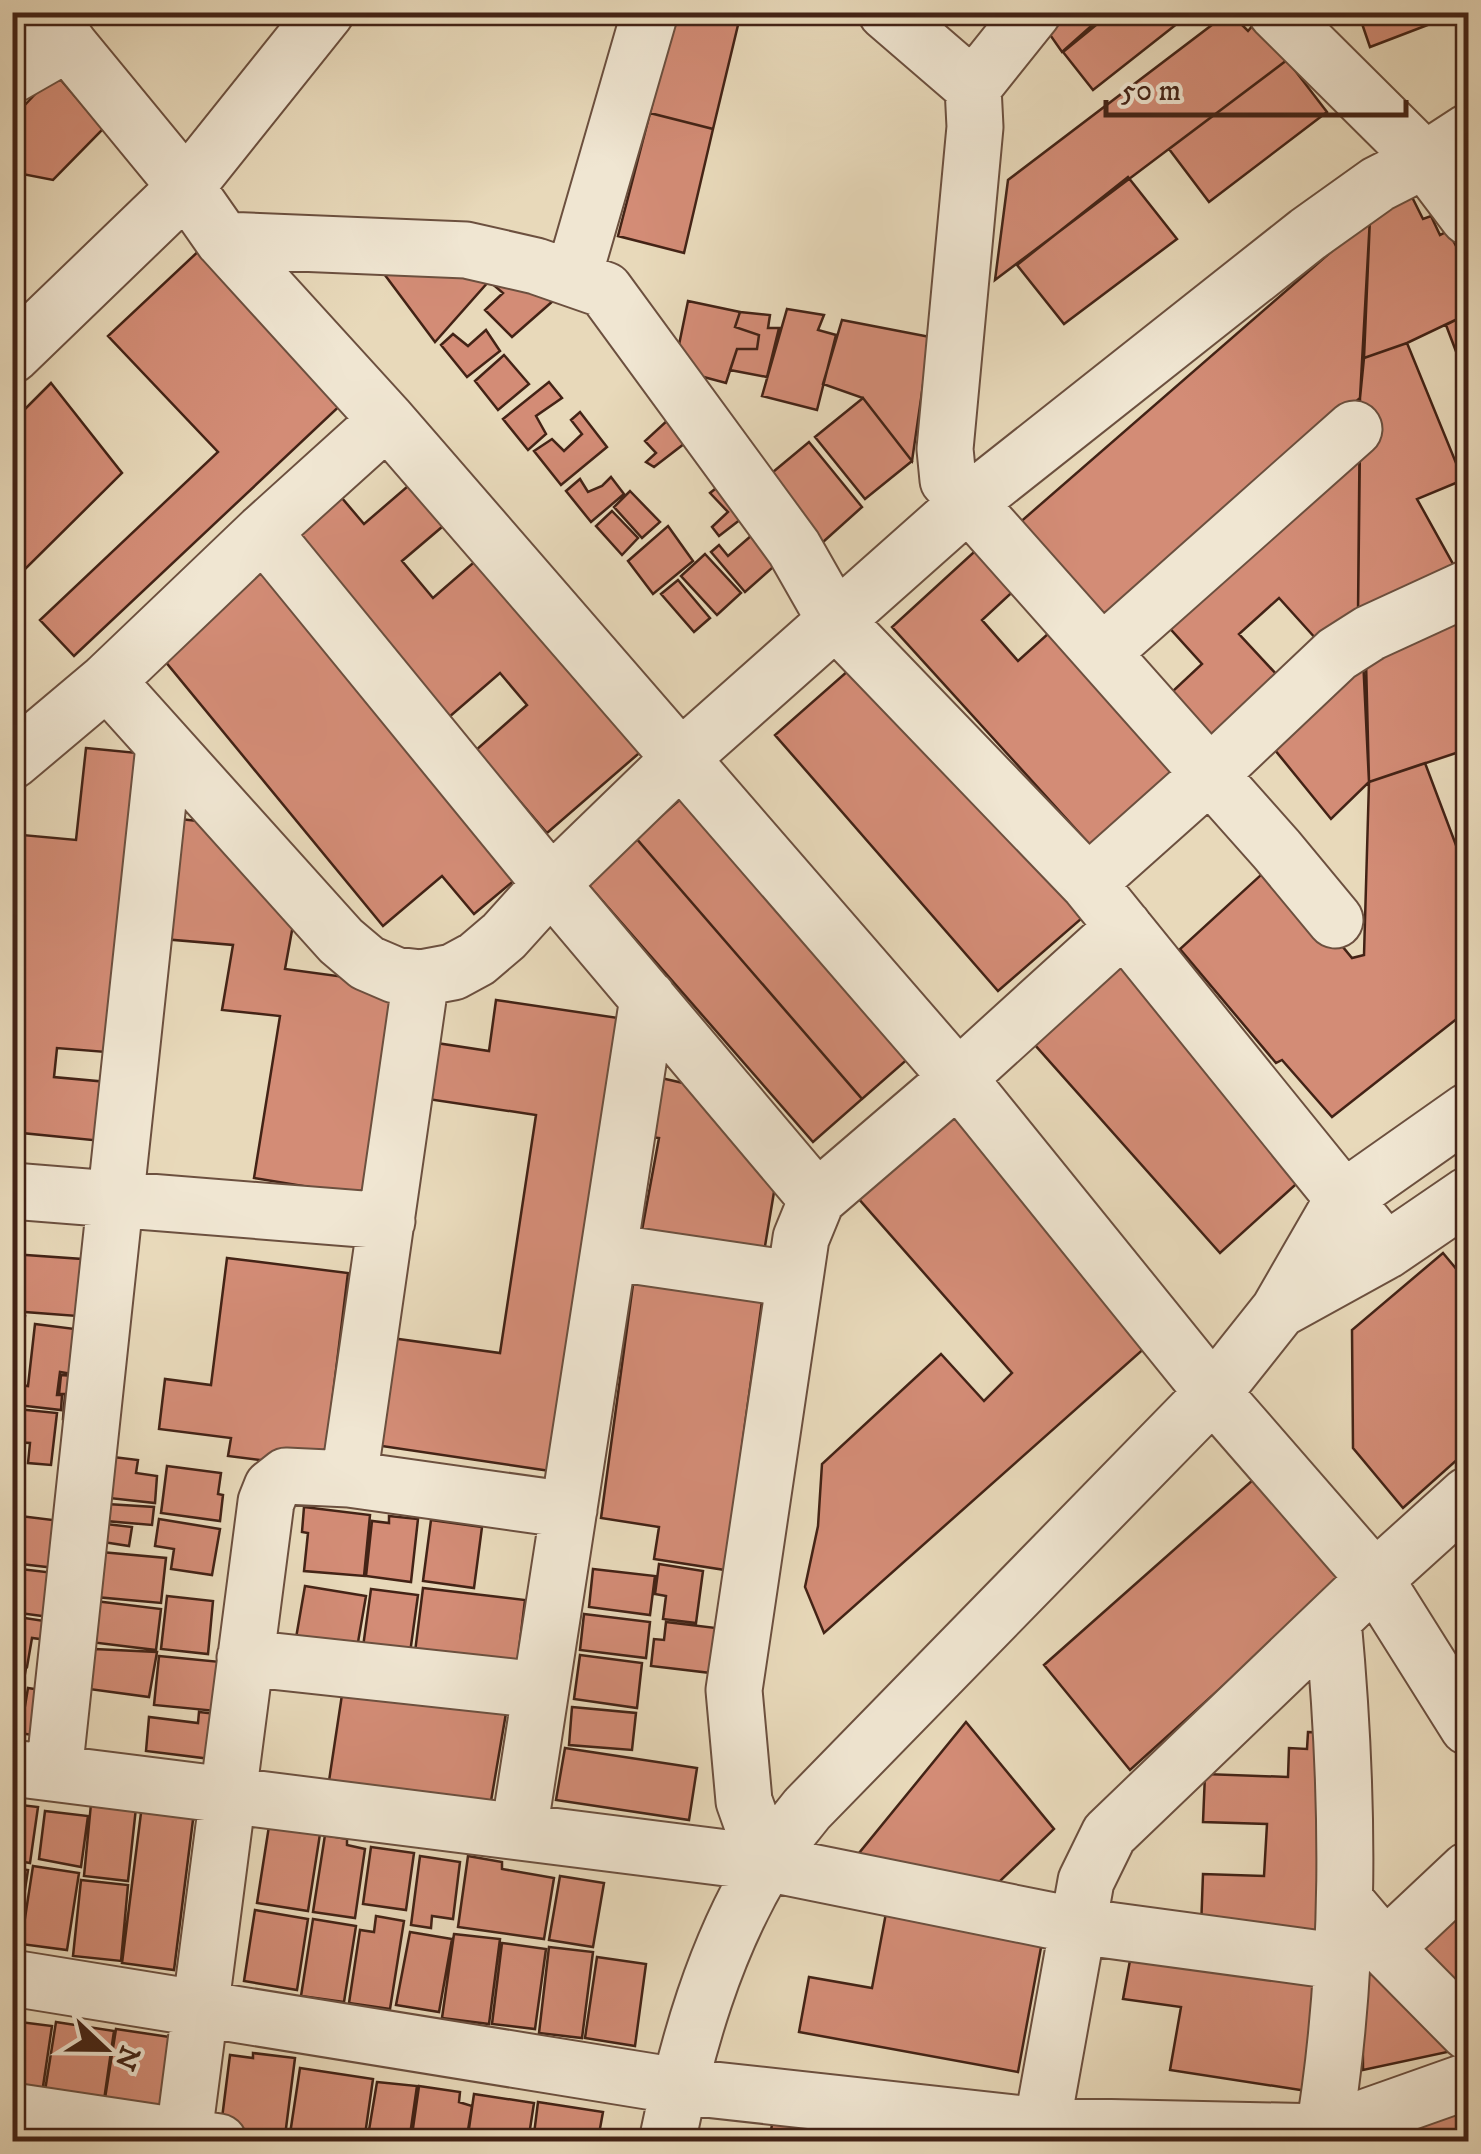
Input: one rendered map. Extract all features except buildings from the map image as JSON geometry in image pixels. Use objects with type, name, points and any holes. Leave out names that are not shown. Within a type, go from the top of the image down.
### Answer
[{"type":"street","points":[[12,355],[186,187],[326,12]]},
{"type":"street","points":[[573,278],[650,12]]},
{"type":"street","points":[[886,12],[972,86]]},
{"type":"street","points":[[1032,12],[972,86],[975,127],[944,449],[948,480],[1277,850],[1334,920]]},
{"type":"street","points":[[1276,12],[1447,146],[1468,216]]},
{"type":"street","points":[[12,75],[55,28],[186,187],[222,240],[388,420],[682,757],[958,1078],[1213,1393],[1375,1579],[1468,1727]]},
{"type":"street","points":[[107,681],[341,941],[367,963],[395,975],[421,978],[453,972],[477,959],[504,936],[682,757],[968,503],[1308,234],[1378,184],[1447,146]]},
{"type":"street","points":[[222,240],[466,250],[605,290],[794,548],[835,620],[1088,883],[1386,1251]]},
{"type":"street","points":[[12,761],[107,681],[263,532],[388,420]]},
{"type":"street","points":[[1102,652],[1354,429]]},
{"type":"street","points":[[263,532],[817,1199]]},
{"type":"street","points":[[1088,883],[1336,654],[1370,633],[1468,588]]},
{"type":"street","points":[[164,746],[116,1199],[33,1770],[766,1863],[1078,1926],[1364,1955],[1468,2032]]},
{"type":"street","points":[[766,1863],[744,1802],[734,1690],[801,1238],[817,1199],[958,1078],[1124,926]]},
{"type":"street","points":[[349,1479],[421,978]]},
{"type":"street","points":[[519,1832],[648,998]]},
{"type":"street","points":[[667,2142],[699,2012],[726,1939],[766,1863],[807,1809],[1213,1393],[1278,1310],[1343,1199],[1468,1111]]},
{"type":"street","points":[[12,1190],[387,1221]]},
{"type":"street","points":[[1278,1310],[1386,1251],[1468,1196]]},
{"type":"street","points":[[609,1252],[793,1279]]},
{"type":"street","points":[[13,2112],[195,2140],[199,2011],[266,1502],[272,1487],[286,1476],[298,1474],[569,1510]]},
{"type":"street","points":[[1040,2134],[1086,1881],[1108,1834],[1468,1495]]},
{"type":"street","points":[[1323,2137],[1364,1955],[1346,1902],[1344,1732],[1334,1620]]},
{"type":"street","points":[[245,1658],[540,1690]]},
{"type":"street","points":[[1364,1955],[1468,1870]]},
{"type":"street","points":[[12,1978],[678,2086],[1040,2134],[1323,2137],[1468,2081]]}]
